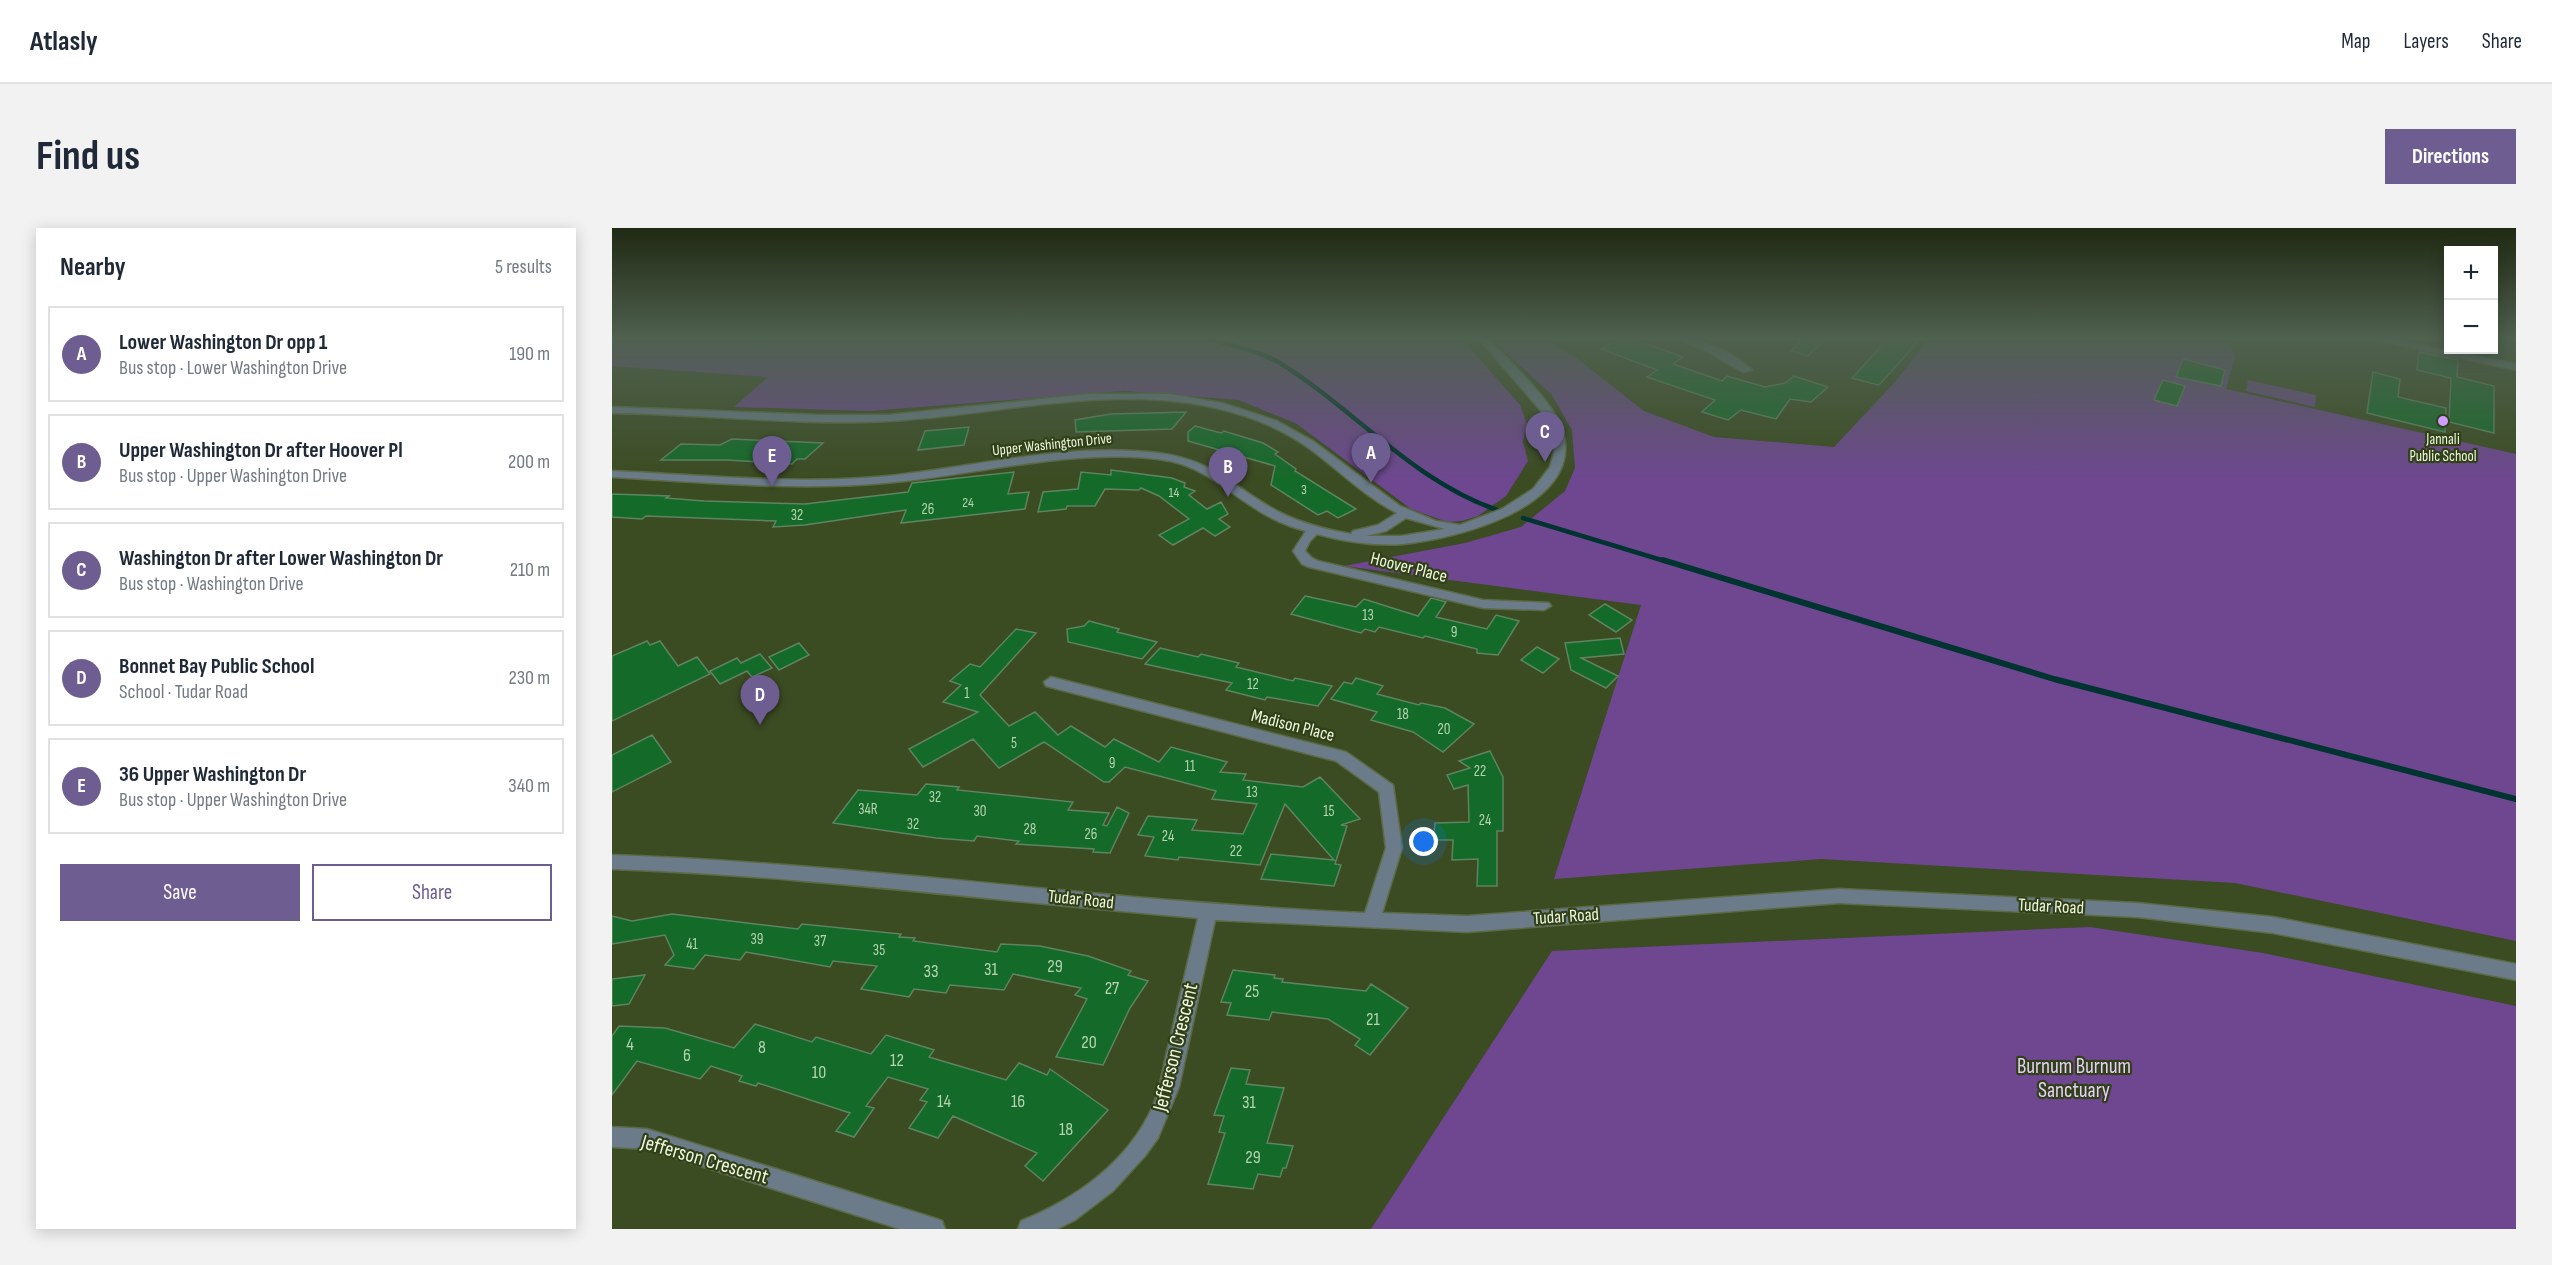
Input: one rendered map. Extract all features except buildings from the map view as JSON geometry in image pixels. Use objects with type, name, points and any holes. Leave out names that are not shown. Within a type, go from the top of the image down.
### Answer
[{"type":"street","name":"Upper Washington Drive","points":[[612,474],[852,482],[1092,456],[1161,456],[1197,466],[1212,473],[1264,509],[1284,519],[1356,539],[1389,542],[1448,534],[1497,517],[1528,500],[1555,470],[1562,448],[1561,434],[1549,412],[1526,386]]},
{"type":"street","points":[[612,410],[866,419],[1117,397],[1206,402],[1254,415],[1292,433],[1404,514],[1418,521],[1440,526],[1474,524]]},
{"type":"street","points":[[1316,529],[1361,534],[1382,528],[1404,514]]},
{"type":"street","name":"Hoover Place","points":[[1316,529],[1305,539],[1299,551],[1306,561],[1314,564],[1483,604],[1544,606]]},
{"type":"street","name":"Madison Place","points":[[1051,682],[1341,756],[1387,789],[1394,848],[1371,921]]},
{"type":"street","name":"Tudar Road","points":[[612,862],[684,863],[1208,912],[1371,921],[1467,924],[1839,896],[2138,910],[2273,925],[2516,972]]},
{"type":"street","name":"Jefferson Crescent","points":[[1029,1229],[1078,1206],[1095,1192],[1150,1132],[1167,1093],[1208,912]]},
{"type":"street","name":"Jefferson Crescent","points":[[612,1137],[647,1139],[934,1229]]},
{"type":"green space","points":[[758,386],[1503,386],[1520,405],[1527,424],[1523,442],[1528,461],[1506,496],[1478,516],[1462,521],[1447,522],[1411,509],[1297,424],[1239,400],[1123,391],[869,411],[734,407]]},
{"type":"green space","points":[[1542,386],[1612,386],[1644,411],[1714,437],[1834,447],[1892,386],[2227,386],[2226,389],[2516,454],[2516,941],[2235,883],[1821,859],[1554,879],[1641,605],[1344,566],[1465,543],[1521,527],[1565,491],[1575,468],[1572,430],[1552,395]]},
{"type":"green space","points":[[2247,386],[2274,386],[2316,395],[2315,407],[2246,391]]},
{"type":"green space","name":"Burnum Burnum Sanctuary","points":[[2090,927],[2263,953],[2516,1006],[2516,1229],[1371,1229],[1552,951]]},
{"type":"waterway","points":[[1313,386],[1411,463],[1467,497],[1497,510]]},
{"type":"waterway","points":[[1523,518],[1668,562]]},
{"type":"waterway","points":[[1663,560],[2054,679],[2516,799]]},
{"type":"place","name":"Jannali Public School","points":[[2443,421]]},
{"type":"place","name":"Washington Dr after Lower Washington Dr","points":[[1545,462]]},
{"type":"place","name":"Lower Washington Dr opp 1","points":[[1371,483]]},
{"type":"place","name":"36 Upper Washington Dr","points":[[772,486]]},
{"type":"place","name":"Upper Washington Dr after Hoover Pl","points":[[1228,497]]},
{"type":"place","name":"Bonnet Bay Public School","points":[[760,725]]}]
